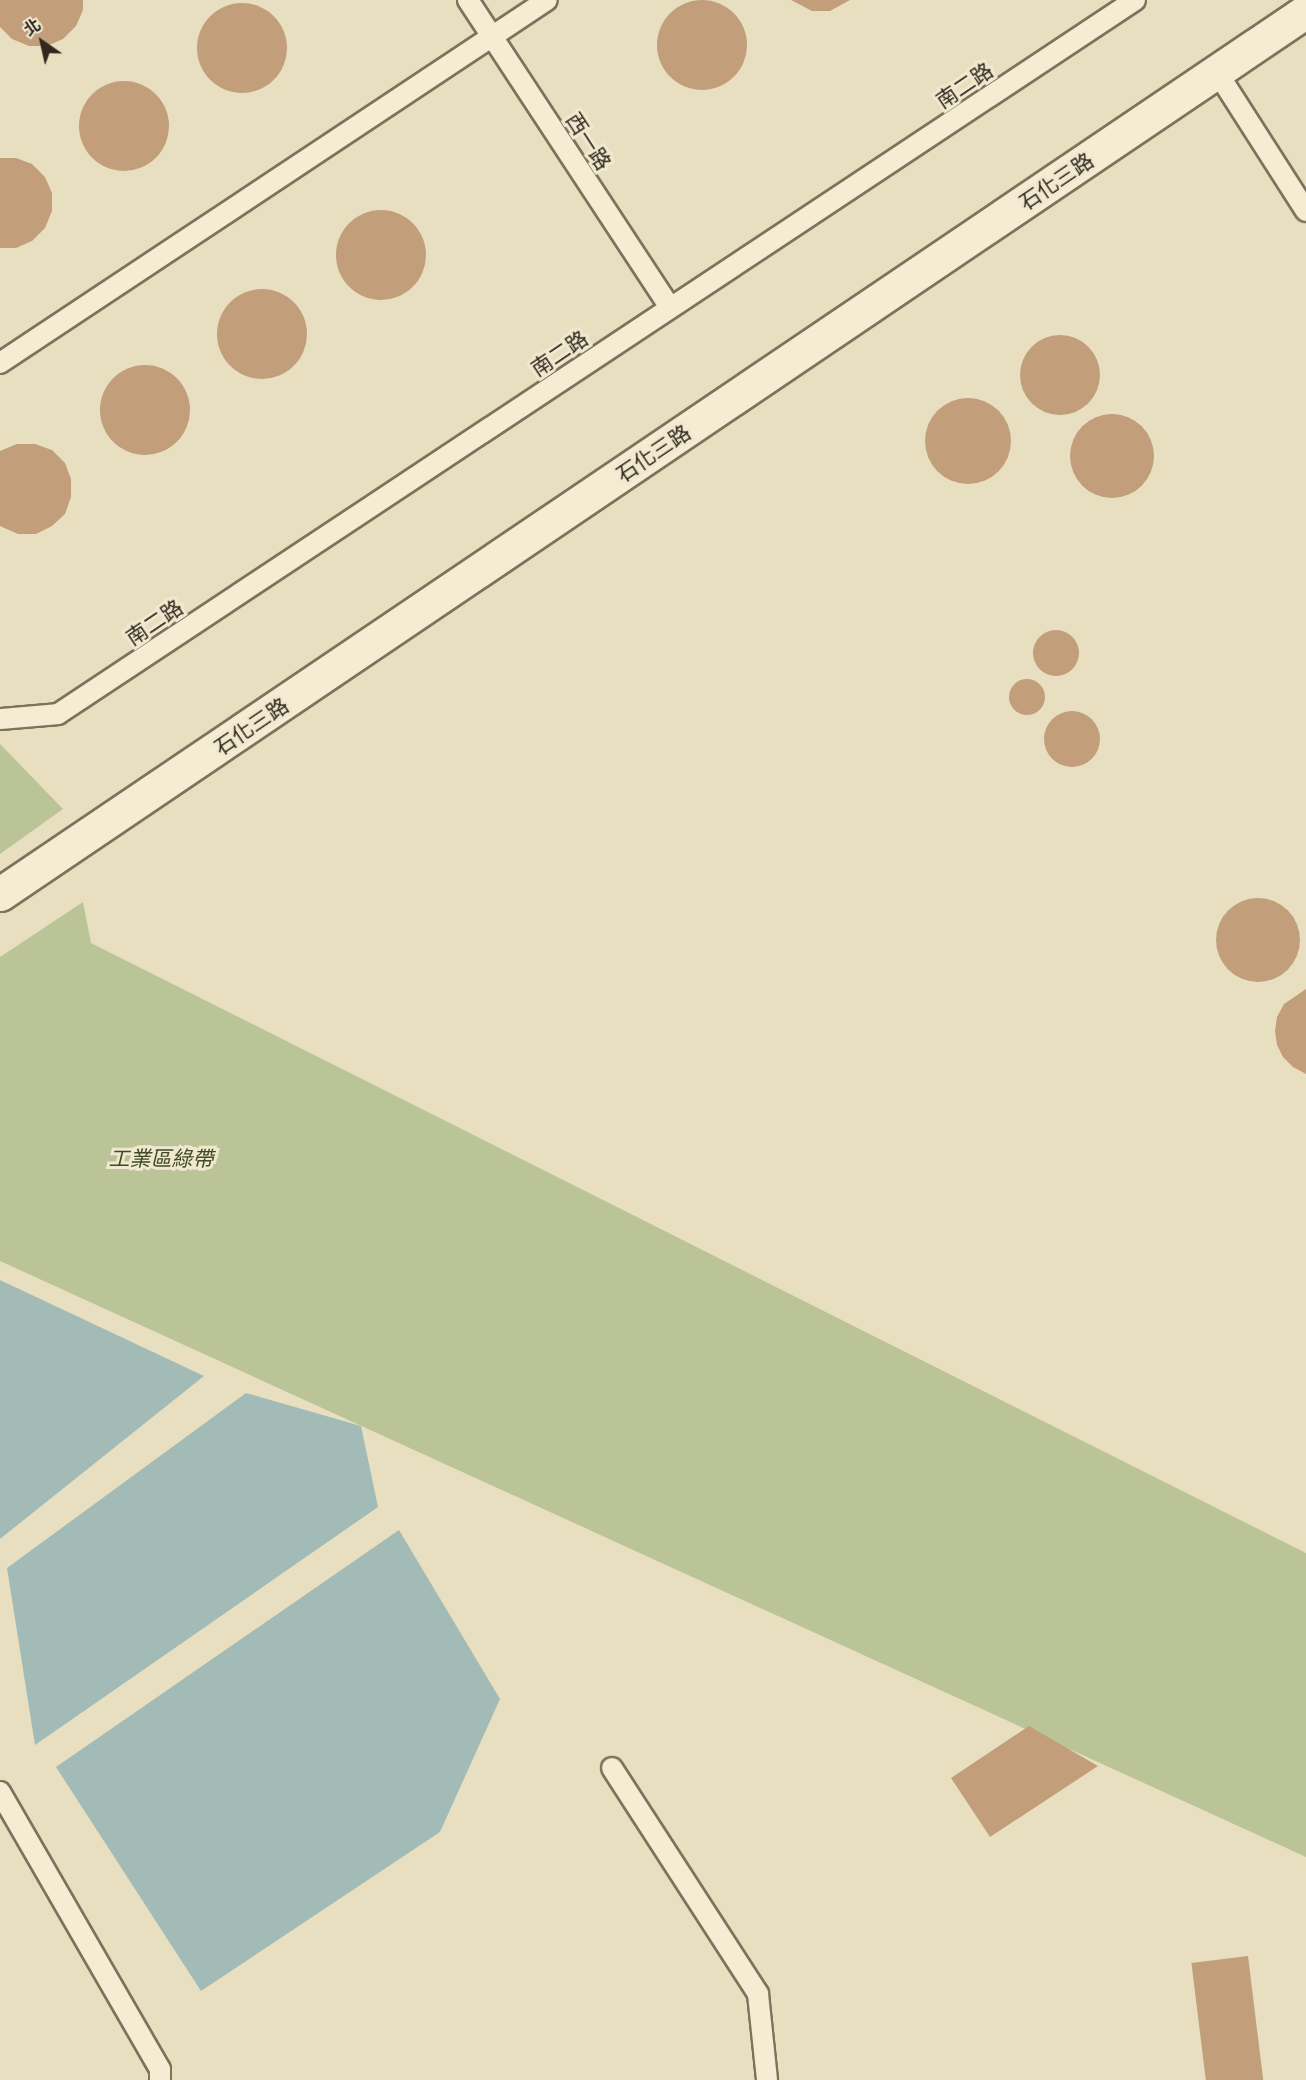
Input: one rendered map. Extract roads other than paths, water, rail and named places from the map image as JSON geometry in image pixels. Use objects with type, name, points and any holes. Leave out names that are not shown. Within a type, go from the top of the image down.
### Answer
[{"type":"street","name":"石化三路","points":[[0,894],[1306,11]]},
{"type":"lane","name":"西一路","points":[[468,0],[670,308]]},
{"type":"lane","points":[[0,363],[547,0]]},
{"type":"lane","name":"南二路","points":[[0,719],[58,714],[1135,0]]},
{"type":"lane","points":[[1217,72],[1306,211]]},
{"type":"lane","points":[[612,1768],[758,1994],[767,2080]]},
{"type":"lane","points":[[0,1792],[160,2069],[160,2080]]},
{"type":"water","points":[[0,1280],[204,1376],[0,1539]]},
{"type":"water","points":[[246,1393],[361,1426],[378,1507],[35,1745],[7,1568]]},
{"type":"water","points":[[399,1530],[500,1699],[440,1832],[201,1991],[56,1767]]},
{"type":"park label","name":"工業區綠帶","points":[[161,1158]]}]
